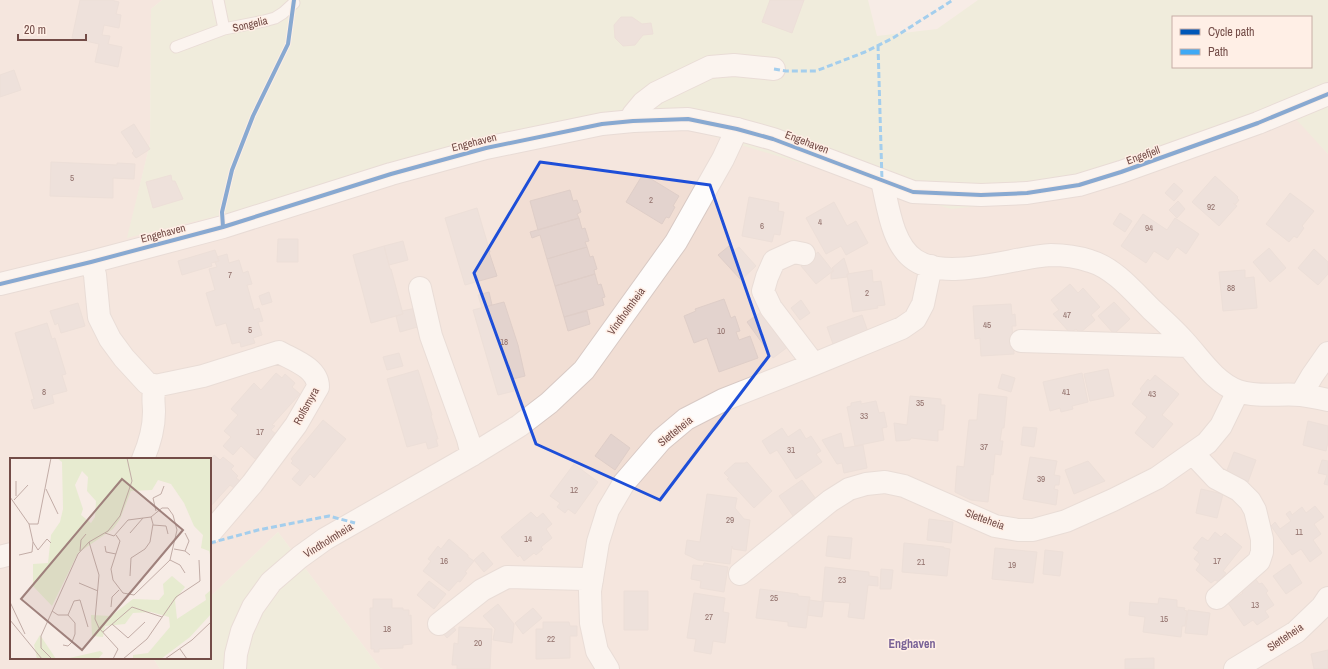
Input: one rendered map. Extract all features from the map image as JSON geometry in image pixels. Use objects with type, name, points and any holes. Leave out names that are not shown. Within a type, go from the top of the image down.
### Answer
[{"type":"street","points":[[634,121],[633,115],[643,103],[656,93],[710,67],[734,65],[774,69]]},
{"type":"street","name":"Engefjell","points":[[955,194],[981,195],[1027,193],[1079,185],[1121,172],[1258,123],[1328,94]]},
{"type":"street","name":"Engehaven","points":[[0,284],[91,262],[223,227],[391,174],[486,148],[602,124],[688,119],[737,129],[773,139],[913,192],[955,194]]},
{"type":"street","name":"Vindholmheia","points":[[234,669],[242,631],[253,607],[272,582],[300,557],[325,539],[472,455],[525,422],[549,403],[584,370],[676,242],[723,159],[737,129]]},
{"type":"street","points":[[882,181],[895,233],[902,247],[914,260],[931,266],[957,270],[1051,255],[1076,257],[1092,261],[1106,268],[1126,283],[1218,379],[1238,391],[1253,394],[1301,395],[1328,400]]},
{"type":"street","points":[[804,254],[794,252],[774,261],[767,277],[764,292],[771,308],[809,358],[812,365]]},
{"type":"street","points":[[91,262],[95,275],[99,318],[110,339],[124,358],[147,383],[155,386],[153,392],[154,413],[148,448],[143,458]]},
{"type":"street","name":"Sletteheia","points":[[608,669],[597,651],[591,623],[590,591],[598,542],[608,510],[624,483],[661,440],[686,419],[723,400],[902,328],[915,319],[923,304],[931,266]]},
{"type":"street","points":[[420,288],[431,336],[468,439],[472,455]]},
{"type":"street","points":[[1021,341],[1188,346]]},
{"type":"street","name":"Rolfsmyra","points":[[155,386],[203,376],[279,352],[308,368],[318,381],[318,387],[296,425],[252,484],[211,531]]},
{"type":"street","points":[[1301,395],[1328,353]]},
{"type":"street","name":"Sletteheia","points":[[740,574],[830,501],[849,490],[866,484],[885,482],[904,486],[995,526],[1018,530],[1033,530],[1066,521],[1157,478],[1207,443],[1222,426],[1238,391]]},
{"type":"street","points":[[1195,452],[1200,461],[1216,478],[1239,490],[1250,501],[1255,510],[1262,539],[1262,552],[1259,561],[1217,598]]},
{"type":"street","points":[[0,557],[10,554]]},
{"type":"street","points":[[439,624],[482,590],[507,577],[592,580]]},
{"type":"street","name":"Sletteheia","points":[[1235,669],[1296,632],[1322,607],[1328,598]]},
{"type":"lane","name":"Songelia","points":[[218,0],[224,29]]},
{"type":"lane","name":"Songelia","points":[[176,47],[224,29],[264,22],[275,18],[294,3]]},
{"type":"highlighted area","points":[[540,162],[710,185],[769,356],[660,500],[536,444],[474,273]]},
{"type":"shaded area","points":[[0,0],[162,0],[151,9],[150,143],[128,237],[609,120],[1296,117],[1328,154],[1328,669],[383,669],[380,668],[278,532],[211,596],[211,458],[10,458],[10,659],[154,659],[160,669],[0,669]]},
{"type":"green space","points":[[162,0],[868,0],[877,36],[937,29],[978,0],[1328,0],[1328,154],[1295,118],[1058,198],[951,209],[676,125],[609,120],[127,238],[150,143],[151,9]]},
{"type":"green space","points":[[278,532],[380,668],[383,669],[160,669],[154,659],[211,659],[211,596]]},
{"type":"building","points":[[80,0],[111,0],[119,2],[116,14],[121,15],[119,28],[104,25],[102,35],[110,36],[108,44],[122,47],[118,67],[95,62],[99,44],[72,38]]},
{"type":"building","points":[[770,0],[804,0],[792,33],[762,22]]},
{"type":"building","points":[[621,17],[632,17],[642,24],[651,23],[653,34],[643,35],[635,45],[623,46],[615,38],[614,25]]},
{"type":"building","points":[[14,70],[21,90],[0,97],[0,75]]},
{"type":"building","points":[[134,124],[150,149],[136,158],[132,153],[134,151],[121,132]]},
{"type":"building","points":[[51,162],[117,165],[117,163],[135,164],[134,179],[113,178],[113,198],[50,196]]},
{"type":"building","points":[[643,174],[679,196],[673,206],[675,207],[669,218],[666,217],[662,224],[626,202]]},
{"type":"building","points":[[171,175],[172,181],[175,181],[183,199],[153,208],[146,182]]},
{"type":"building","points":[[1215,176],[1238,197],[1237,198],[1239,200],[1235,205],[1237,206],[1219,226],[1192,202]]},
{"type":"building","points":[[1174,183],[1183,191],[1174,201],[1165,193]]},
{"type":"building","points":[[570,190],[573,201],[577,200],[581,212],[577,214],[579,218],[538,230],[530,201]]},
{"type":"building","points":[[1290,193],[1314,211],[1302,226],[1304,228],[1297,238],[1294,236],[1289,242],[1266,224]]},
{"type":"building","points":[[749,197],[779,203],[778,211],[784,212],[780,235],[774,234],[772,242],[742,236]]},
{"type":"building","points":[[1178,201],[1185,209],[1177,218],[1169,210]]},
{"type":"building","points":[[834,202],[847,226],[856,221],[868,243],[846,255],[841,246],[826,254],[806,218]]},
{"type":"building","points":[[477,208],[497,276],[465,285],[445,218]]},
{"type":"building","points":[[1120,213],[1132,221],[1125,232],[1113,224]]},
{"type":"building","points":[[1143,214],[1167,230],[1175,218],[1199,234],[1186,254],[1177,247],[1168,260],[1154,251],[1146,263],[1121,246]]},
{"type":"building","points":[[579,218],[582,229],[585,228],[589,241],[585,242],[587,247],[547,259],[540,235],[532,238],[530,232]]},
{"type":"building","points":[[278,239],[298,239],[298,262],[277,262]]},
{"type":"building","points":[[403,241],[408,260],[389,265],[384,246]]},
{"type":"building","points":[[384,246],[403,314],[371,323],[353,255]]},
{"type":"building","points":[[729,246],[733,251],[739,247],[756,266],[741,280],[718,255]]},
{"type":"building","points":[[587,247],[590,257],[593,256],[597,269],[594,270],[595,274],[555,286],[547,259]]},
{"type":"building","points":[[1269,248],[1286,268],[1270,282],[1253,262]]},
{"type":"building","points":[[1314,249],[1328,262],[1328,274],[1318,285],[1298,268]]},
{"type":"building","points":[[215,250],[219,261],[211,263],[212,266],[182,275],[178,261]]},
{"type":"building","points":[[818,252],[833,271],[816,284],[801,266]]},
{"type":"building","points":[[227,254],[229,263],[239,260],[243,273],[248,271],[252,284],[247,285],[254,310],[259,308],[263,321],[258,322],[262,335],[253,338],[255,343],[241,347],[240,342],[232,344],[226,323],[216,326],[206,293],[215,290],[209,269],[217,267],[215,262],[219,261],[217,257]]},
{"type":"building","points":[[844,258],[849,274],[847,274],[847,277],[831,279],[831,273],[834,271],[832,268]]},
{"type":"building","points":[[872,270],[873,282],[881,281],[885,305],[877,306],[878,308],[853,312],[847,274]]},
{"type":"building","points":[[1245,270],[1245,278],[1254,277],[1257,308],[1223,311],[1219,272]]},
{"type":"building","points":[[595,274],[598,285],[601,284],[605,297],[602,298],[604,305],[564,317],[555,286]]},
{"type":"building","points":[[1070,284],[1078,293],[1083,288],[1100,307],[1091,315],[1095,320],[1080,333],[1076,329],[1070,333],[1053,314],[1059,310],[1051,300]]},
{"type":"building","points":[[269,292],[272,302],[262,305],[259,296]]},
{"type":"building","points":[[489,292],[492,305],[482,308],[478,295]]},
{"type":"building","points":[[724,299],[731,318],[735,316],[740,331],[736,332],[739,340],[750,336],[758,358],[719,372],[707,338],[694,343],[684,316],[696,311],[695,309]]},
{"type":"building","points":[[801,300],[810,313],[800,320],[791,308]]},
{"type":"building","points":[[504,302],[518,345],[525,376],[513,379],[512,373],[509,373],[514,391],[498,395],[473,310]]},
{"type":"building","points":[[1114,302],[1130,319],[1114,334],[1098,316]]},
{"type":"building","points":[[78,303],[85,326],[61,333],[58,323],[55,325],[50,311]]},
{"type":"building","points":[[1011,304],[1012,315],[1015,314],[1016,326],[1012,326],[1014,354],[981,356],[980,338],[975,339],[973,306]]},
{"type":"building","points":[[416,308],[421,326],[400,332],[396,316],[403,314],[402,311]]},
{"type":"building","points":[[765,309],[793,343],[773,358],[747,322]]},
{"type":"building","points":[[587,311],[590,324],[568,331],[564,317]]},
{"type":"building","points":[[862,315],[868,332],[833,344],[827,327]]},
{"type":"building","points":[[47,323],[52,339],[55,338],[66,374],[62,375],[67,391],[52,395],[54,403],[34,409],[31,400],[34,399],[15,333]]},
{"type":"building","points":[[399,353],[403,366],[387,370],[383,357]]},
{"type":"building","points":[[1108,369],[1114,396],[1090,401],[1084,374]]},
{"type":"building","points":[[418,370],[438,439],[436,439],[438,446],[428,449],[426,442],[407,447],[387,379]]},
{"type":"building","points":[[276,373],[282,378],[285,374],[295,383],[292,387],[300,394],[272,425],[275,426],[271,430],[277,435],[255,459],[241,446],[233,455],[223,446],[231,437],[224,431],[238,415],[231,409],[254,383],[261,390]]},
{"type":"building","points":[[1082,373],[1088,402],[1072,406],[1073,409],[1061,412],[1060,408],[1050,411],[1043,382]]},
{"type":"building","points":[[1002,374],[1015,378],[1011,392],[998,388]]},
{"type":"building","points":[[1155,375],[1179,394],[1162,415],[1173,424],[1153,448],[1135,433],[1147,417],[1132,404],[1142,391],[1140,389],[1148,379],[1150,381]]},
{"type":"building","points":[[979,394],[1007,397],[1004,428],[1002,428],[1000,441],[1003,441],[1001,455],[995,454],[988,502],[971,500],[955,492],[957,466],[964,467],[969,420],[977,420]]},
{"type":"building","points":[[910,396],[941,399],[941,405],[945,405],[943,430],[938,430],[938,441],[911,438],[910,440],[896,441],[894,423],[907,425]]},
{"type":"building","points":[[861,401],[861,404],[876,401],[879,413],[884,412],[887,427],[882,428],[884,440],[855,446],[847,407],[851,406],[851,403]]},
{"type":"building","points":[[323,420],[346,439],[314,478],[310,474],[300,486],[292,479],[300,470],[291,463],[293,461],[291,459]]},
{"type":"building","points":[[1308,421],[1328,426],[1328,442],[1326,451],[1303,445]]},
{"type":"building","points":[[1023,427],[1037,428],[1034,447],[1021,445]]},
{"type":"building","points":[[782,428],[788,437],[800,429],[806,439],[811,436],[821,451],[816,454],[822,462],[796,479],[777,450],[770,454],[762,441]]},
{"type":"building","points":[[841,433],[844,448],[863,445],[867,468],[844,473],[842,463],[837,464],[822,440]]},
{"type":"building","points":[[611,434],[630,448],[615,470],[595,456]]},
{"type":"building","points":[[1234,452],[1256,460],[1248,482],[1226,473]]},
{"type":"building","points":[[214,455],[220,460],[223,457],[234,466],[231,469],[238,476],[236,478],[243,483],[237,490],[230,485],[211,506],[211,459]]},
{"type":"building","points":[[1030,457],[1057,461],[1054,475],[1060,476],[1059,485],[1055,485],[1054,489],[1058,490],[1056,505],[1023,499]]},
{"type":"building","points":[[1322,460],[1328,461],[1328,485],[1324,484],[1327,475],[1318,473]]},
{"type":"building","points":[[1088,461],[1105,481],[1074,494],[1065,470]]},
{"type":"building","points":[[747,462],[772,491],[754,508],[727,479],[729,478],[724,473],[735,463]]},
{"type":"building","points":[[574,464],[598,482],[575,514],[568,509],[565,513],[557,507],[560,503],[550,496]]},
{"type":"building","points":[[802,480],[816,499],[793,516],[779,496]]},
{"type":"building","points":[[1201,489],[1223,494],[1217,518],[1196,513]]},
{"type":"building","points":[[707,494],[737,498],[735,508],[744,519],[750,520],[746,551],[733,549],[732,546],[730,564],[698,560],[685,554],[687,540],[700,542]]},
{"type":"building","points":[[1315,506],[1324,517],[1314,524],[1321,534],[1313,540],[1322,553],[1310,562],[1301,549],[1292,555],[1271,526],[1275,522],[1280,529],[1291,521],[1286,514],[1290,511],[1292,515],[1302,507],[1306,513]]},
{"type":"building","points":[[531,512],[537,518],[543,513],[552,524],[546,529],[552,538],[541,547],[543,549],[536,555],[534,553],[524,561],[520,555],[518,557],[501,537]]},
{"type":"building","points":[[929,519],[953,522],[951,543],[927,540]]},
{"type":"building","points":[[1215,532],[1221,537],[1225,533],[1242,547],[1223,571],[1226,573],[1219,582],[1215,580],[1211,583],[1196,570],[1200,564],[1194,559],[1199,552],[1193,548],[1202,537],[1208,541]]},
{"type":"building","points":[[828,536],[852,538],[850,559],[826,556]]},
{"type":"building","points":[[449,539],[474,561],[465,572],[467,573],[460,582],[458,581],[449,591],[423,571],[431,561],[428,559],[438,546],[441,549]]},
{"type":"building","points":[[904,543],[944,547],[950,549],[947,576],[902,572]]},
{"type":"building","points":[[995,548],[1037,552],[1033,583],[992,579]]},
{"type":"building","points":[[1045,550],[1063,552],[1060,576],[1043,574]]},
{"type":"building","points":[[483,552],[493,564],[484,572],[474,560]]},
{"type":"building","points":[[704,563],[728,567],[724,592],[700,588],[701,581],[691,579],[693,565],[703,566]]},
{"type":"building","points":[[1290,564],[1302,583],[1286,594],[1273,576]]},
{"type":"building","points":[[825,567],[869,572],[869,576],[878,577],[878,586],[868,585],[864,619],[848,617],[850,603],[822,601]]},
{"type":"building","points":[[881,569],[893,570],[891,589],[880,589]]},
{"type":"building","points":[[1255,578],[1259,584],[1262,583],[1268,591],[1266,593],[1274,605],[1265,611],[1269,617],[1257,625],[1253,620],[1244,626],[1228,603],[1243,593],[1240,589]]},
{"type":"building","points":[[429,581],[446,594],[434,609],[417,595]]},
{"type":"building","points":[[760,589],[810,597],[806,628],[788,626],[788,622],[756,618]]},
{"type":"building","points":[[624,591],[648,591],[648,630],[624,630]]},
{"type":"building","points":[[694,593],[725,598],[723,612],[729,613],[725,643],[713,641],[711,654],[694,651],[696,639],[687,638]]},
{"type":"building","points":[[1159,598],[1177,600],[1177,607],[1185,608],[1184,610],[1187,611],[1185,626],[1182,626],[1181,637],[1143,632],[1145,617],[1129,615],[1130,602],[1158,604]]},
{"type":"building","points":[[373,599],[392,599],[392,608],[403,608],[403,610],[409,610],[409,616],[411,615],[412,644],[403,645],[403,648],[379,649],[379,652],[374,652],[374,649],[371,649],[370,608],[373,608]]},
{"type":"building","points":[[809,600],[824,602],[822,617],[807,615]]},
{"type":"building","points":[[498,604],[514,624],[512,643],[493,640],[495,629],[483,616]]},
{"type":"building","points":[[533,608],[542,618],[523,634],[515,623]]},
{"type":"building","points":[[1188,610],[1210,613],[1207,635],[1185,633]]},
{"type":"building","points":[[543,622],[569,622],[570,626],[577,626],[577,636],[570,636],[570,658],[536,659],[536,629],[543,629]]},
{"type":"building","points":[[451,624],[456,630],[447,638],[442,632]]},
{"type":"building","points":[[459,627],[492,629],[490,669],[457,669],[457,665],[452,665],[454,643],[458,644]]},
{"type":"building","points":[[1328,650],[1328,669],[1314,669],[1311,654]]},
{"type":"building","points":[[1154,658],[1154,669],[1125,669],[1125,659]]},
{"type":"marked path","points":[[774,69],[786,71],[816,71],[865,52],[893,38],[953,0]]},
{"type":"marked path","points":[[878,45],[882,181]]},
{"type":"marked path","points":[[211,543],[258,530],[329,516],[355,523]]},
{"type":"cycle path","points":[[223,227],[222,212],[232,170],[253,116],[288,44],[294,0]]},
{"type":"cycle path","points":[[0,284],[91,262],[223,227],[391,174],[486,148],[602,124],[688,119],[737,129],[773,139],[913,192],[981,195],[1027,193],[1079,185],[1121,172],[1258,123],[1328,94]]},
{"type":"district","name":"Enghaven","points":[[912,644]]}]
